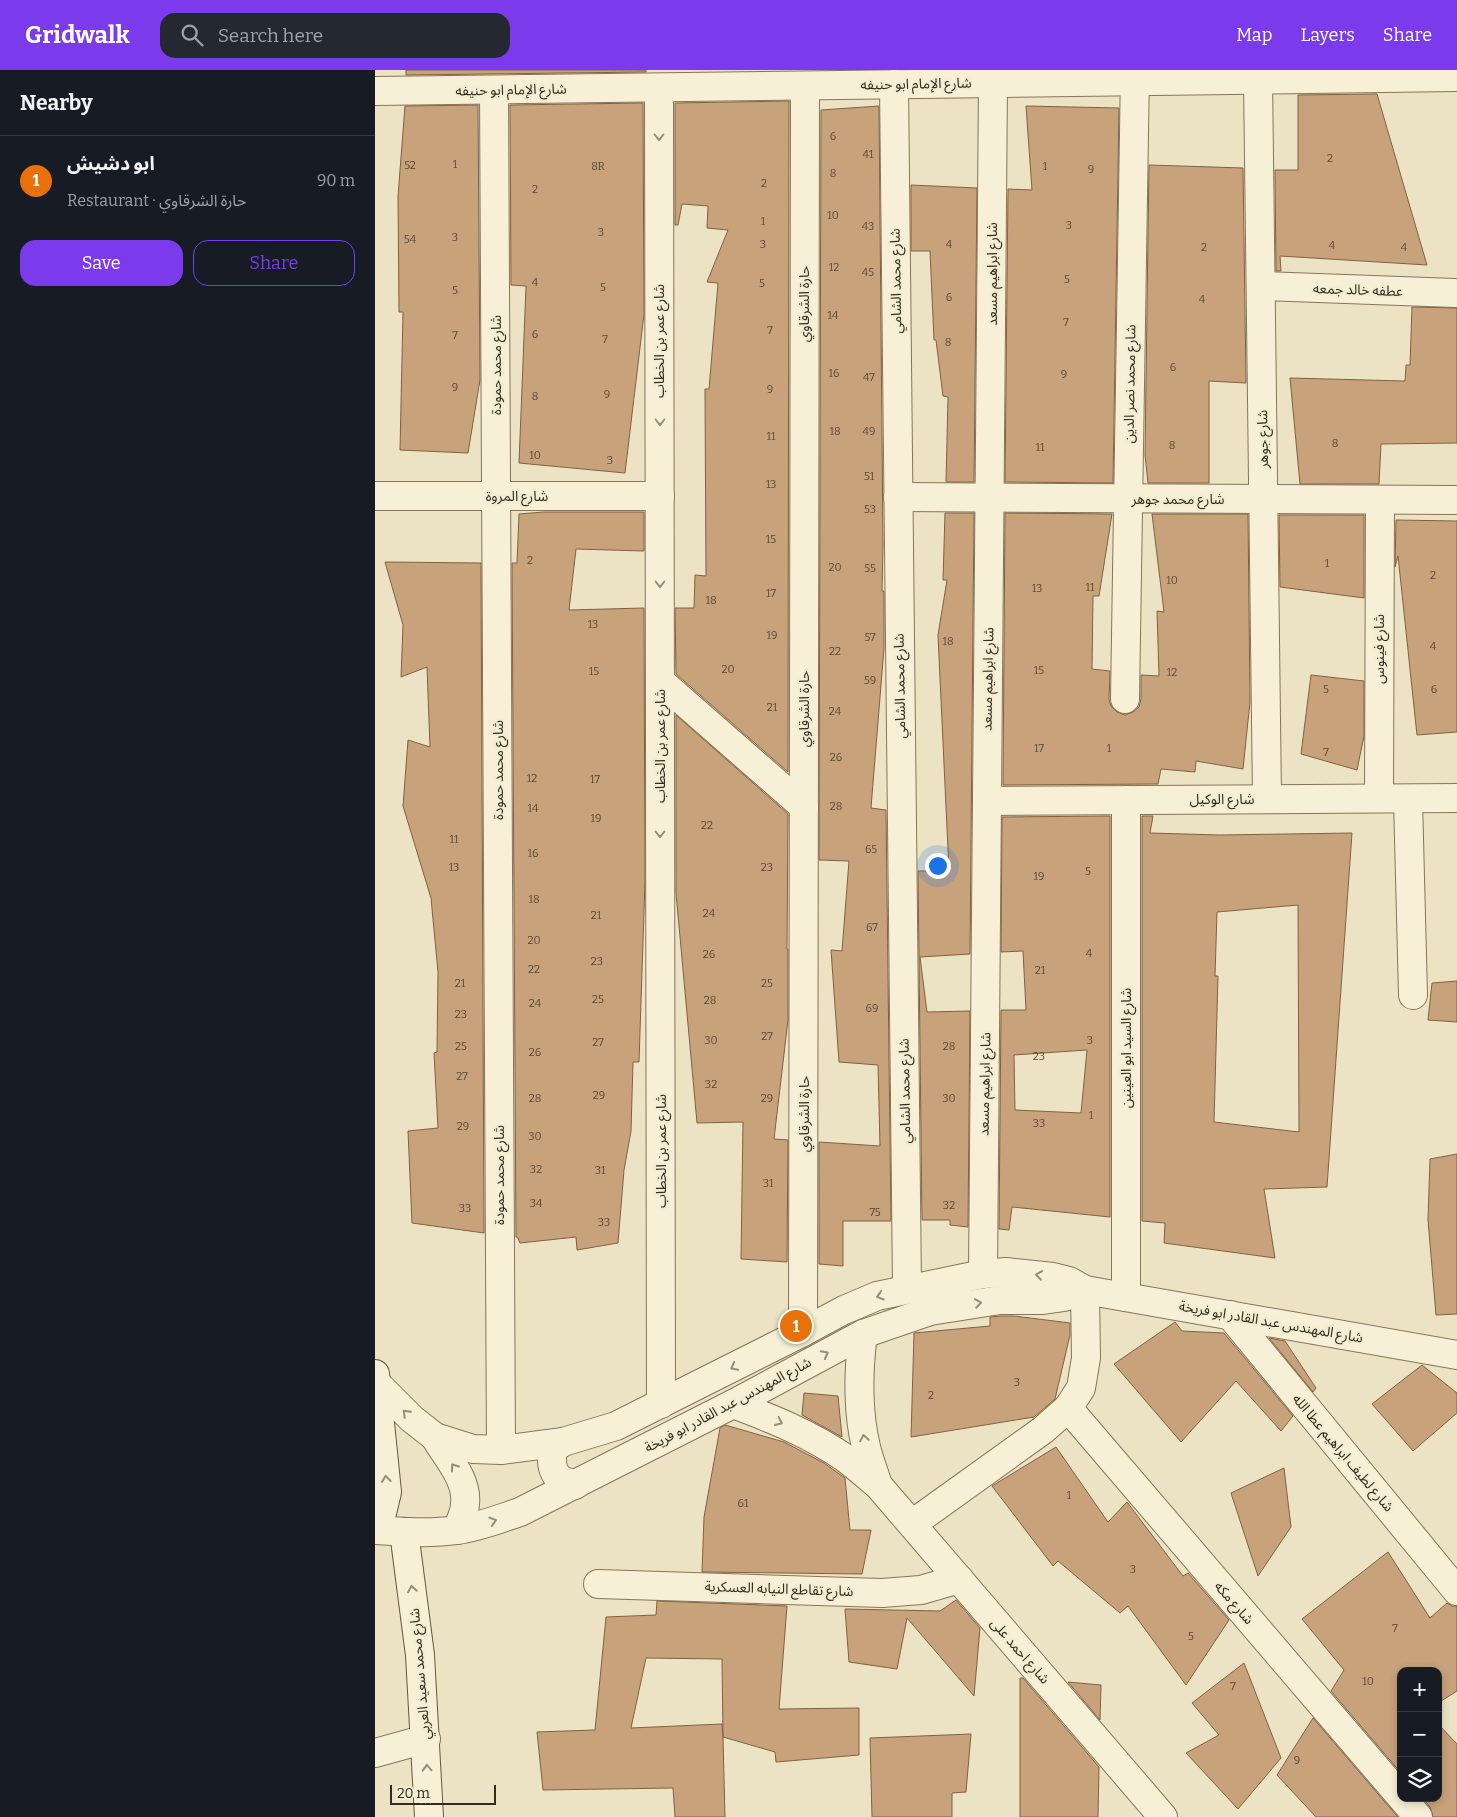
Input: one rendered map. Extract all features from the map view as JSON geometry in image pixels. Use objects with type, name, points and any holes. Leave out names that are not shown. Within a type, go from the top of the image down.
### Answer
[{"type":"street","name":"شارع الإمام ابو حنيفه","points":[[375,91],[494,90],[555,80],[626,79],[659,88],[731,78],[805,86],[911,80],[993,83],[1023,76],[1207,75],[1259,79],[1335,74],[1457,77]]},
{"type":"street","name":"شارع محمد نصر الدين","points":[[1125,699],[1135,76]]},
{"type":"street","name":"شارع جوهر","points":[[1259,79],[1267,799]]},
{"type":"street","name":"شارع محمد الشامي","points":[[907,1288],[898,498],[911,80]]},
{"type":"street","name":"شارع ابراهيم مسعد","points":[[983,1274],[993,83]]},
{"type":"street","name":"حارة الشرقاوي","points":[[803,1332],[805,86]]},
{"type":"street","name":"شارع عمر بن الخطاب","points":[[659,88],[661,1404]]},
{"type":"street","name":"شارع محمد حمودة","points":[[494,90],[501,1450]]},
{"type":"street","name":"عطفه خالد جمعه","points":[[1261,286],[1455,293]]},
{"type":"street","name":"شارع المروة","points":[[375,496],[660,496]]},
{"type":"street","name":"شارع محمد جوهر","points":[[898,498],[1457,500]]},
{"type":"street","name":"شارع فينوس","points":[[1379,798],[1380,500]]},
{"type":"street","points":[[660,681],[804,807]]},
{"type":"street","points":[[1408,798],[1413,995]]},
{"type":"street","name":"شارع الوكيل","points":[[987,801],[1457,798]]},
{"type":"street","name":"شارع السيد ابو العينين","points":[[1126,1297],[1127,800]]},
{"type":"street","name":"شارع المهندس عبد القادر ابو فريخة","points":[[375,1380],[412,1418],[435,1437],[473,1449],[501,1450],[563,1442],[616,1426],[844,1310],[877,1296],[907,1288],[983,1274],[1006,1272],[1053,1277],[1069,1281],[1085,1290],[1457,1355]]},
{"type":"street","points":[[912,1524],[1043,1430],[1068,1408],[1081,1388],[1086,1358],[1085,1290]]},
{"type":"street","name":"شارع المهندس عبد القادر ابو فريخة","points":[[375,1530],[404,1532],[457,1530],[489,1523],[520,1512],[575,1485],[733,1404],[863,1334],[930,1311],[1000,1300],[1043,1300],[1064,1297],[1085,1290]]},
{"type":"street","name":"شارع لطيف ابراهيم عطا الله","points":[[1230,1315],[1457,1591]]},
{"type":"street","name":"شارع احمد على","points":[[863,1334],[858,1372],[859,1410],[866,1448],[878,1485]]},
{"type":"street","points":[[375,1380],[387,1492],[381,1513],[375,1525]]},
{"type":"street","name":"شارع احمد على","points":[[733,1404],[773,1419],[811,1437],[846,1459],[878,1485],[1163,1817]]},
{"type":"street","name":"شارع مكه","points":[[1068,1408],[1397,1793]]},
{"type":"street","points":[[435,1437],[444,1454],[461,1476],[465,1503],[457,1530]]},
{"type":"street","points":[[563,1442],[553,1449],[551,1456],[553,1467],[559,1478],[575,1485]]},
{"type":"street","name":"شارع محمد سعيد العربي","points":[[404,1532],[419,1645],[426,1739],[429,1817]]},
{"type":"street","name":"شارع تقاطع النيابه العسكرية","points":[[598,1584],[882,1592],[921,1590],[959,1579]]},
{"type":"street","points":[[375,1753],[426,1739]]},
{"type":"street","name":"شارع مكه","points":[[1405,1802],[1418,1817]]},
{"type":"building","points":[[406,70],[646,70],[646,72],[406,75]]},
{"type":"building","points":[[1377,94],[1427,265],[1280,256],[1281,271],[1276,271],[1275,170],[1298,170],[1298,95]]},
{"type":"building","points":[[789,101],[788,772],[676,674],[675,608],[694,608],[695,575],[706,576],[705,389],[709,389],[718,283],[707,282],[728,230],[707,228],[708,206],[682,204],[678,225],[675,225],[675,103]]},
{"type":"building","points":[[643,103],[644,314],[625,473],[519,463],[526,286],[511,285],[510,105]]},
{"type":"building","points":[[478,105],[480,380],[468,453],[400,450],[403,312],[399,312],[398,196],[405,106]]},
{"type":"building","points":[[879,106],[884,648],[871,808],[886,810],[891,1221],[843,1221],[843,1266],[819,1264],[819,1142],[880,1146],[878,1065],[839,1062],[831,950],[842,951],[849,861],[819,860],[821,110]]},
{"type":"building","points":[[1026,106],[1119,108],[1113,483],[1005,482],[1008,189],[1032,190]]},
{"type":"building","points":[[1149,165],[1243,168],[1246,383],[1209,381],[1209,483],[1148,483],[1145,455]]},
{"type":"building","points":[[911,185],[977,188],[974,482],[946,482],[948,397],[943,396],[936,340],[934,340],[930,251],[911,251]]},
{"type":"building","points":[[1412,307],[1457,308],[1457,443],[1381,444],[1379,484],[1300,484],[1290,378],[1405,381],[1406,365],[1410,365]]},
{"type":"building","points":[[543,512],[644,512],[644,551],[576,549],[569,610],[644,608],[645,881],[639,1062],[633,1062],[631,1131],[624,1170],[618,1243],[577,1250],[576,1237],[520,1243],[516,1237],[512,563],[517,563],[519,514]]},
{"type":"building","points":[[945,513],[974,513],[970,954],[920,957],[927,1012],[970,1011],[968,1227],[950,1225],[950,1220],[922,1220],[918,871],[949,871],[938,635],[947,580],[943,580]]},
{"type":"building","points":[[1005,513],[1112,514],[1099,596],[1093,596],[1092,669],[1110,671],[1109,699],[1111,706],[1117,712],[1125,715],[1139,707],[1141,675],[1159,676],[1157,611],[1164,612],[1152,514],[1248,514],[1250,702],[1243,769],[1196,761],[1195,772],[1161,769],[1158,784],[1003,785]]},
{"type":"building","points":[[1279,515],[1364,515],[1364,598],[1280,587]]},
{"type":"building","points":[[1396,520],[1457,521],[1457,732],[1417,735],[1398,556],[1395,567]]},
{"type":"building","points":[[385,562],[481,563],[484,1233],[412,1223],[408,1131],[438,1128],[434,1053],[437,1052],[438,972],[431,898],[403,806],[408,740],[430,747],[427,667],[401,677],[403,625]]},
{"type":"building","points":[[1311,675],[1364,681],[1364,736],[1357,770],[1301,754]]},
{"type":"building","points":[[676,715],[788,814],[788,1020],[774,1139],[788,1140],[787,1262],[741,1259],[743,1122],[697,1123],[676,893]]},
{"type":"building","points":[[1110,816],[1110,1217],[1012,1207],[1009,1230],[999,1229],[1001,1010],[1026,1010],[1023,951],[1001,952],[1002,817]],"holes":[[[1087,1050],[1081,1113],[1015,1110],[1014,1055]]]},
{"type":"building","points":[[1142,816],[1153,816],[1150,833],[1220,835],[1352,833],[1327,1187],[1264,1189],[1275,1258],[1164,1243],[1165,1223],[1142,1221]],"holes":[[[1298,905],[1299,1132],[1214,1122],[1218,976],[1215,976],[1217,912]]]},
{"type":"building","points":[[1457,981],[1457,1022],[1428,1020],[1432,983]]},
{"type":"building","points":[[1457,1154],[1457,1314],[1436,1315],[1428,1220],[1430,1159]]},
{"type":"building","points":[[1001,1316],[1070,1323],[1070,1335],[1055,1399],[1034,1417],[911,1437],[914,1333],[990,1326],[990,1317]]},
{"type":"building","points":[[1175,1322],[1182,1331],[1224,1333],[1293,1416],[1281,1431],[1236,1381],[1181,1442],[1114,1364]]},
{"type":"building","points":[[1269,1338],[1285,1341],[1316,1388],[1313,1392]]},
{"type":"building","points":[[1422,1365],[1457,1393],[1457,1413],[1413,1451],[1372,1404]]},
{"type":"building","points":[[804,1393],[838,1396],[842,1437],[802,1415]]},
{"type":"building","points":[[725,1425],[784,1442],[824,1463],[845,1478],[850,1530],[871,1530],[862,1574],[702,1572],[704,1517],[720,1428]]},
{"type":"building","points":[[1056,1447],[1108,1522],[1127,1502],[1183,1576],[1188,1573],[1229,1620],[1186,1685],[1128,1606],[1120,1613],[1058,1561],[1053,1566],[992,1486]]},
{"type":"building","points":[[1284,1468],[1291,1527],[1258,1576],[1231,1493]]},
{"type":"building","points":[[1388,1552],[1430,1618],[1447,1603],[1457,1606],[1457,1691],[1442,1700],[1442,1667],[1397,1667],[1397,1768],[1331,1691],[1344,1670],[1302,1619]]},
{"type":"building","points":[[956,1600],[980,1628],[974,1696],[907,1618],[897,1669],[849,1662],[845,1609],[940,1611]]},
{"type":"building","points":[[657,1601],[787,1606],[779,1709],[859,1708],[859,1755],[776,1762],[775,1752],[723,1737],[725,1817],[675,1817],[673,1788],[543,1790],[537,1732],[595,1730],[606,1617],[656,1615]],"holes":[[[646,1658],[722,1659],[723,1737],[722,1724],[631,1728]]]},
{"type":"building","points":[[1244,1663],[1281,1758],[1238,1809],[1186,1753],[1219,1735],[1192,1703]]},
{"type":"building","points":[[1020,1678],[1023,1678],[1099,1767],[1098,1817],[1020,1817]]},
{"type":"building","points":[[1068,1682],[1101,1685],[1100,1720]]},
{"type":"building","points":[[1313,1718],[1398,1817],[1316,1817],[1277,1775]]},
{"type":"building","points":[[1442,1728],[1457,1744],[1457,1817],[1433,1817],[1426,1802],[1442,1802]]},
{"type":"building","points":[[971,1734],[966,1792],[952,1793],[952,1817],[872,1817],[870,1738]]},
{"type":"place","name":"ابو دشيش","points":[[796,1326]]}]
